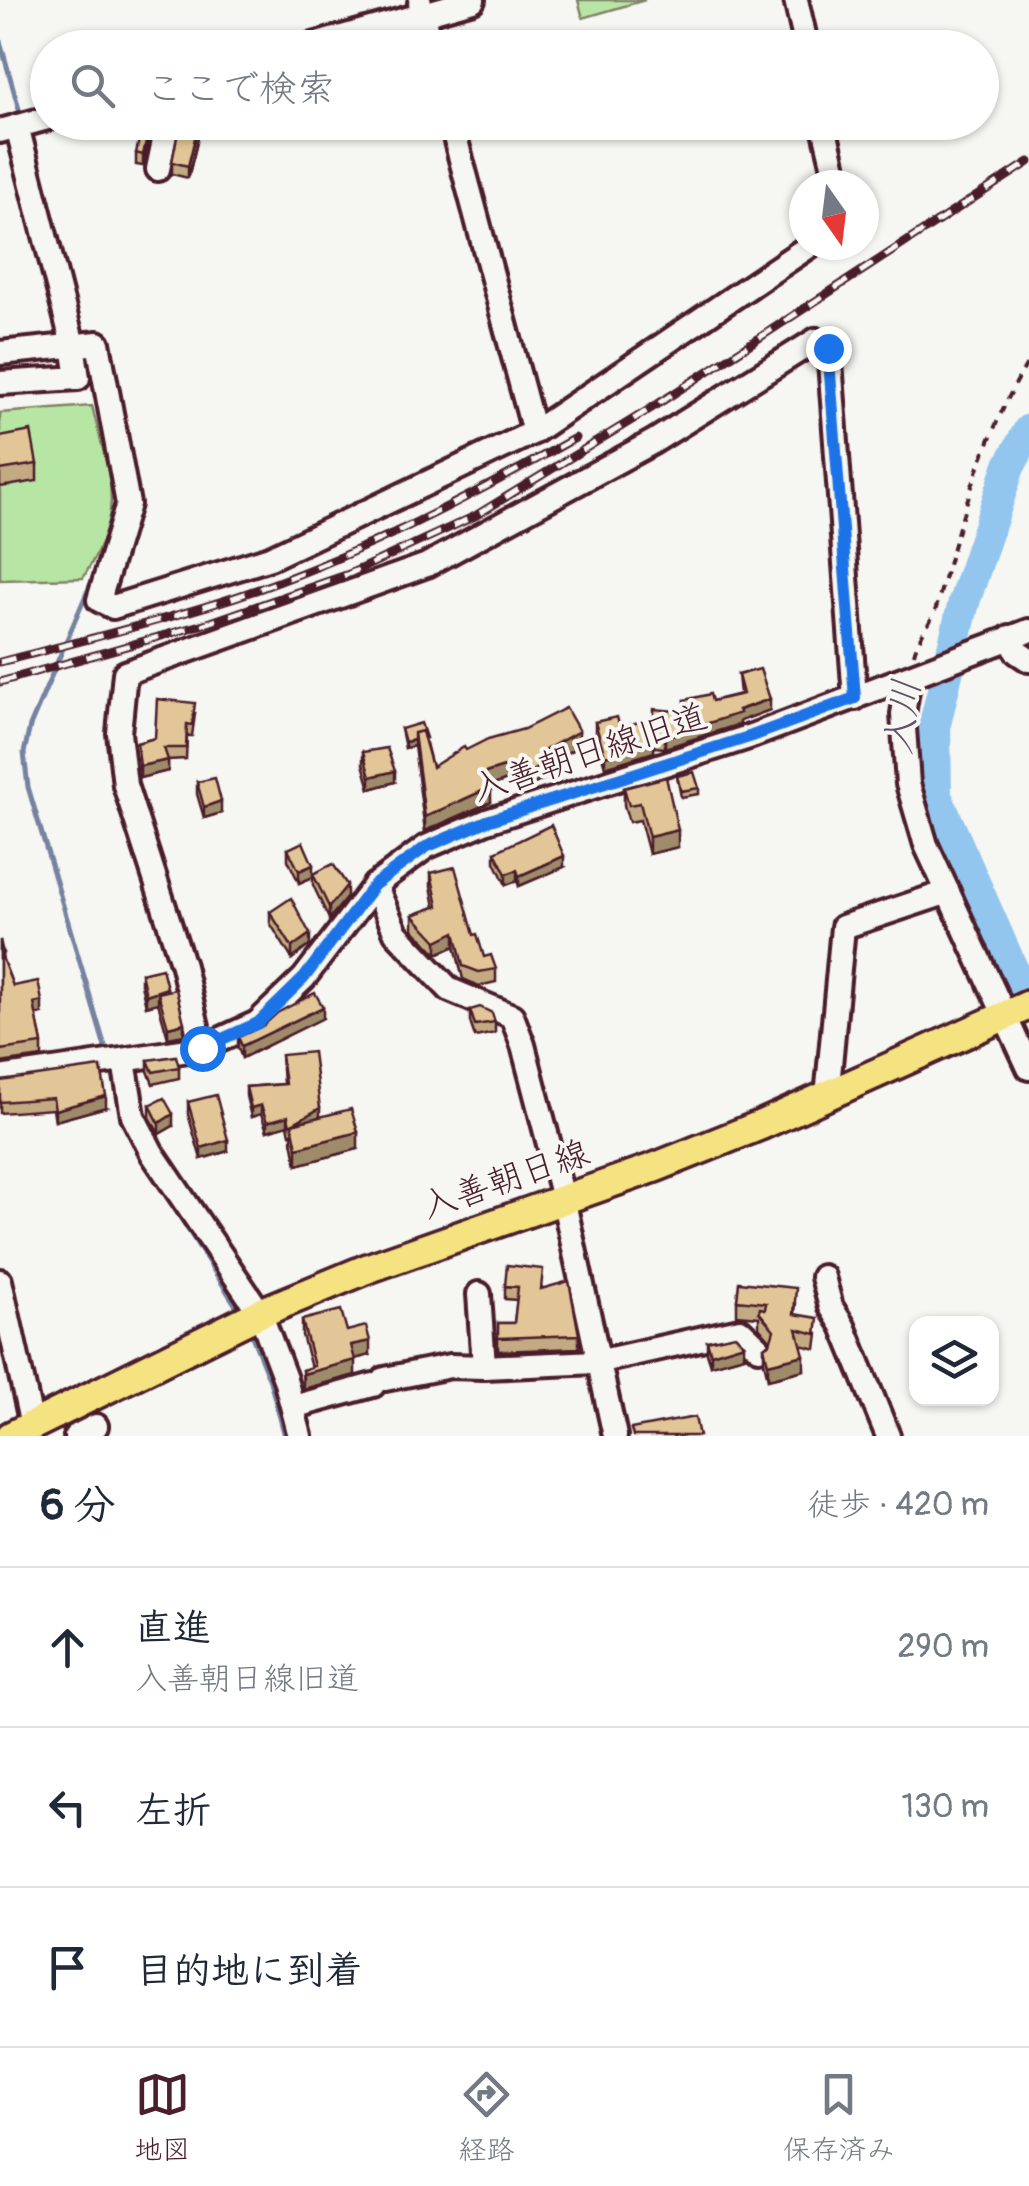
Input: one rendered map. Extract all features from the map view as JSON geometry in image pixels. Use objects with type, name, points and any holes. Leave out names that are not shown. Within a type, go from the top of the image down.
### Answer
[{"type":"main road","name":"入善朝日線","points":[[22,1431],[260,1313],[369,1268],[674,1160],[827,1097],[1017,1011]]},
{"type":"street","points":[[356,30],[421,8],[473,0]]},
{"type":"street","points":[[796,0],[802,30]]},
{"type":"street","points":[[0,383],[78,378],[73,345],[8,129]]},
{"type":"street","points":[[158,169],[164,140]]},
{"type":"street","points":[[457,140],[534,432]]},
{"type":"street","points":[[827,140],[834,170]]},
{"type":"street","points":[[0,353],[98,343],[128,504],[99,600],[113,607],[270,558],[534,432],[789,260]]},
{"type":"street","points":[[202,1048],[182,966],[125,785],[119,733],[125,673],[427,565],[653,442],[816,340],[828,348],[855,698]]},
{"type":"street","points":[[1019,634],[1017,652],[1029,660]]},
{"type":"street","name":"入善朝日線旧道","points":[[0,1078],[202,1048],[258,1023],[304,978],[374,885],[426,847],[487,821],[752,736],[1019,634]]},
{"type":"street","points":[[915,675],[904,714],[908,784],[926,845],[948,892],[1017,1011],[1029,1068]]},
{"type":"street","points":[[374,885],[396,933],[450,990],[512,1016],[524,1044],[563,1198],[615,1436]]},
{"type":"street","points":[[827,1097],[843,926],[948,892]]},
{"type":"street","points":[[124,1061],[132,1116],[260,1313],[300,1436]]},
{"type":"street","points":[[823,1277],[831,1307],[843,1326],[888,1436]]},
{"type":"street","points":[[0,1280],[22,1431]]},
{"type":"street","points":[[479,1294],[484,1367]]},
{"type":"street","points":[[292,1406],[450,1366],[598,1362],[740,1330],[758,1348]]},
{"type":"path","points":[[915,675],[917,642],[935,611],[974,475],[1029,360]]},
{"type":"green space","points":[[578,0],[645,0],[583,18]]},
{"type":"green space","points":[[92,406],[111,494],[106,532],[97,553],[83,578],[0,580],[0,413]]},
{"type":"building","points":[[139,140],[146,140],[143,155],[136,153]]},
{"type":"building","points":[[176,140],[194,140],[188,166],[172,162]]},
{"type":"building","points":[[31,431],[37,464],[0,470],[0,437]]},
{"type":"building","points":[[760,669],[770,699],[665,737],[652,736],[654,741],[605,756],[595,722],[617,717],[620,728],[654,717],[654,709],[688,712],[685,700],[710,694],[712,701],[743,694],[738,675]]},
{"type":"building","points":[[157,699],[195,703],[192,725],[187,724],[186,748],[164,748],[168,760],[140,766],[137,743],[155,738]]},
{"type":"building","points":[[566,708],[579,731],[538,754],[544,764],[519,778],[510,765],[482,774],[491,787],[425,817],[414,733],[422,731],[432,767],[464,747],[466,750],[524,729]]},
{"type":"building","points":[[421,723],[426,738],[422,731],[414,733],[414,740],[405,742],[401,729]]},
{"type":"building","points":[[387,748],[395,771],[370,777],[363,752]]},
{"type":"building","points":[[694,772],[699,788],[681,791],[677,776]]},
{"type":"building","points":[[666,777],[678,830],[649,837],[640,803],[629,805],[624,788]]},
{"type":"building","points":[[215,778],[221,801],[204,807],[197,782]]},
{"type":"building","points":[[551,825],[564,856],[519,876],[517,870],[506,874],[495,852]]},
{"type":"building","points":[[303,842],[313,865],[299,871],[288,849]]},
{"type":"building","points":[[333,864],[347,885],[329,907],[313,874]]},
{"type":"building","points":[[455,867],[474,935],[477,934],[484,957],[491,955],[496,969],[479,972],[463,966],[455,932],[437,941],[413,915],[438,906],[431,873]]},
{"type":"building","points":[[291,898],[310,934],[292,947],[270,912]]},
{"type":"building","points":[[0,953],[13,986],[38,981],[42,1001],[34,1003],[42,1044],[0,1050]]},
{"type":"building","points":[[162,968],[167,988],[146,995],[141,973]]},
{"type":"building","points":[[176,989],[184,1023],[168,1027],[158,993]]},
{"type":"building","points":[[315,993],[323,1007],[242,1046],[238,1037]]},
{"type":"building","points":[[480,1007],[492,1013],[495,1022],[475,1025],[470,1010]]},
{"type":"building","points":[[313,1052],[320,1108],[290,1125],[288,1116],[267,1122],[261,1105],[251,1108],[246,1087],[285,1084],[281,1055]]},
{"type":"building","points":[[176,1056],[179,1067],[153,1072],[148,1060]]},
{"type":"building","points":[[101,1067],[106,1096],[55,1110],[53,1098],[0,1102],[0,1081]]},
{"type":"building","points":[[216,1095],[228,1140],[201,1148],[188,1102]]},
{"type":"building","points":[[164,1098],[173,1114],[159,1123],[150,1105]]},
{"type":"building","points":[[351,1109],[358,1132],[297,1148],[292,1124]]},
{"type":"building","points":[[507,1265],[543,1269],[541,1289],[569,1281],[579,1335],[498,1338],[498,1323],[514,1323],[518,1287],[505,1286]]},
{"type":"building","points":[[739,1282],[796,1288],[794,1314],[818,1318],[816,1334],[797,1329],[804,1355],[768,1364],[764,1347],[770,1343],[774,1330],[759,1312],[766,1303],[737,1300]]},
{"type":"building","points":[[341,1310],[347,1331],[366,1326],[370,1341],[351,1345],[355,1360],[303,1374],[302,1370],[314,1366],[302,1320]]},
{"type":"building","points":[[735,1335],[744,1344],[711,1354],[707,1341]]},
{"type":"building","points":[[695,1417],[699,1436],[633,1436],[631,1429]]},
{"type":"waterway","points":[[0,41],[22,120]]},
{"type":"waterway","points":[[69,284],[84,336]]},
{"type":"waterway","name":"入川","points":[[1029,430],[1009,467],[964,602],[935,724],[936,796],[1029,1007]]},
{"type":"waterway","points":[[97,569],[30,726],[24,753],[28,787],[108,1057]]},
{"type":"waterway","points":[[111,1068],[126,1129],[134,1142]]},
{"type":"waterway","points":[[158,1182],[240,1312]]},
{"type":"waterway","points":[[250,1331],[270,1381],[285,1436]]},
{"type":"railway","points":[[0,682],[211,622],[349,574],[475,516],[650,409],[1029,162]]},
{"type":"railway","points":[[0,662],[181,614],[302,573],[441,510],[575,438]]},
{"type":"route","points":[[202,1048],[258,1023],[304,978],[374,885],[426,847],[487,821],[752,736],[855,698],[828,348]]}]
